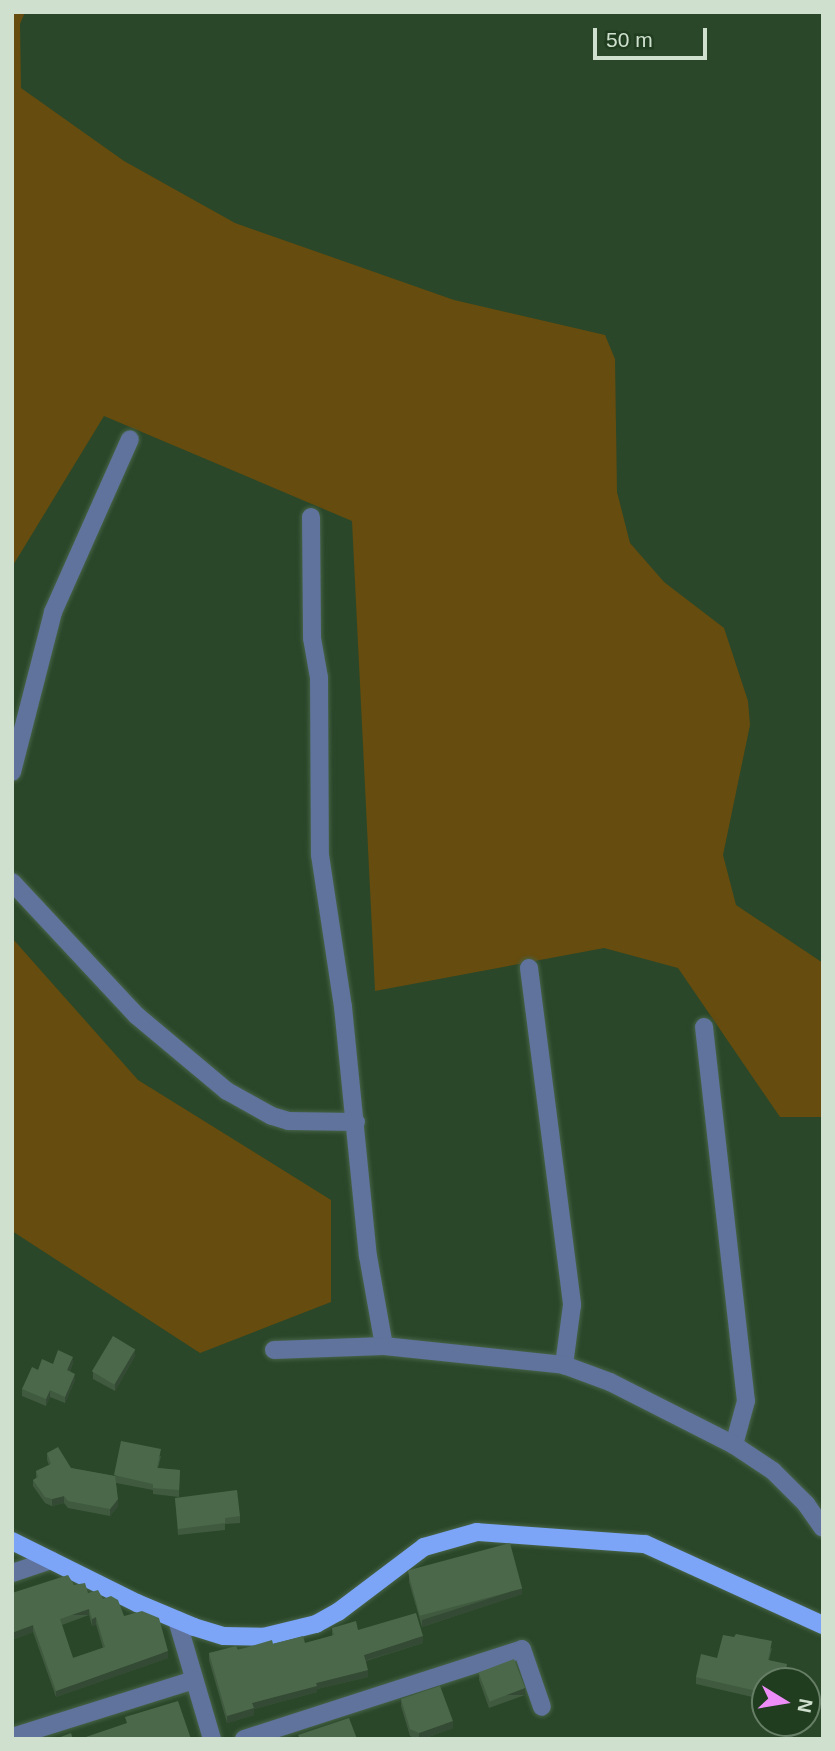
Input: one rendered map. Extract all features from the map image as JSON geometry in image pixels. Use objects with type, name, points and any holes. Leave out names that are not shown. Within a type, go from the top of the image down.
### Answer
[{"type":"main road","points":[[12,1541],[177,1620],[211,1633],[242,1637],[304,1629],[338,1612],[424,1547],[461,1535],[496,1532],[645,1544],[823,1625]]},
{"type":"street","points":[[12,772],[53,612],[130,439]]},
{"type":"street","points":[[311,517],[312,638],[318,677],[320,855],[343,1007],[368,1256],[384,1346]]},
{"type":"street","points":[[12,882],[136,1015],[227,1091],[272,1116],[288,1121],[356,1122]]},
{"type":"street","points":[[529,968],[572,1305],[564,1365]]},
{"type":"street","points":[[704,1027],[746,1401],[734,1445]]},
{"type":"street","points":[[274,1350],[384,1346],[564,1365],[610,1382],[734,1445],[773,1471],[806,1504],[823,1528]]},
{"type":"street","points":[[12,1573],[51,1560]]},
{"type":"street","points":[[177,1620],[212,1739]]},
{"type":"street","points":[[244,1739],[522,1649],[542,1707]]},
{"type":"street","points":[[12,1737],[194,1680]]},
{"type":"shaded area","points":[[12,12],[25,12],[20,24],[21,88],[124,161],[235,223],[454,300],[605,335],[615,359],[617,492],[630,543],[664,582],[724,628],[748,701],[750,725],[723,855],[736,905],[823,963],[823,1117],[780,1117],[678,968],[604,948],[375,991],[352,521],[104,416],[12,567]]},
{"type":"shaded area","points":[[12,938],[138,1080],[331,1200],[331,1302],[200,1353],[12,1231]]},
{"type":"building","points":[[113,1336],[135,1349],[114,1385],[92,1371]]},
{"type":"building","points":[[58,1350],[73,1357],[67,1370],[75,1374],[65,1397],[50,1390],[46,1399],[22,1389],[32,1367],[38,1370],[42,1359],[53,1364]]},
{"type":"building","points":[[121,1441],[161,1449],[157,1468],[180,1470],[179,1490],[153,1488],[153,1484],[114,1475]]},
{"type":"building","points":[[58,1447],[71,1468],[115,1476],[118,1499],[110,1509],[68,1501],[64,1496],[52,1499],[45,1497],[33,1480],[38,1477],[36,1471],[51,1464],[47,1453]]},
{"type":"building","points":[[237,1490],[240,1516],[225,1518],[225,1523],[178,1529],[175,1498]]},
{"type":"building","points":[[510,1543],[522,1588],[420,1616],[408,1570]]},
{"type":"building","points":[[68,1575],[74,1585],[85,1583],[88,1593],[98,1590],[103,1599],[111,1596],[118,1600],[124,1616],[142,1611],[159,1618],[168,1651],[56,1691],[33,1625],[12,1633],[12,1593]],"holes":[[[89,1609],[92,1619],[96,1617],[105,1647],[73,1658],[60,1619]]]},
{"type":"building","points":[[416,1613],[423,1636],[364,1655],[368,1670],[252,1703],[254,1708],[227,1716],[209,1653],[236,1646],[238,1650],[272,1640],[273,1644],[303,1636],[305,1643],[334,1635],[332,1628],[356,1621],[358,1630]]},
{"type":"building","points":[[736,1634],[772,1641],[768,1660],[787,1664],[786,1667],[751,1667],[751,1690],[696,1677],[701,1654],[717,1658],[723,1635],[734,1637]]},
{"type":"building","points":[[514,1659],[525,1688],[490,1702],[479,1673]]},
{"type":"building","points":[[440,1686],[453,1721],[419,1733],[410,1729],[401,1699]]},
{"type":"building","points":[[178,1701],[191,1739],[80,1739],[127,1723],[125,1717]]},
{"type":"building","points":[[349,1718],[357,1739],[300,1739],[298,1735]]},
{"type":"building","points":[[71,1733],[73,1739],[55,1739]]}]
